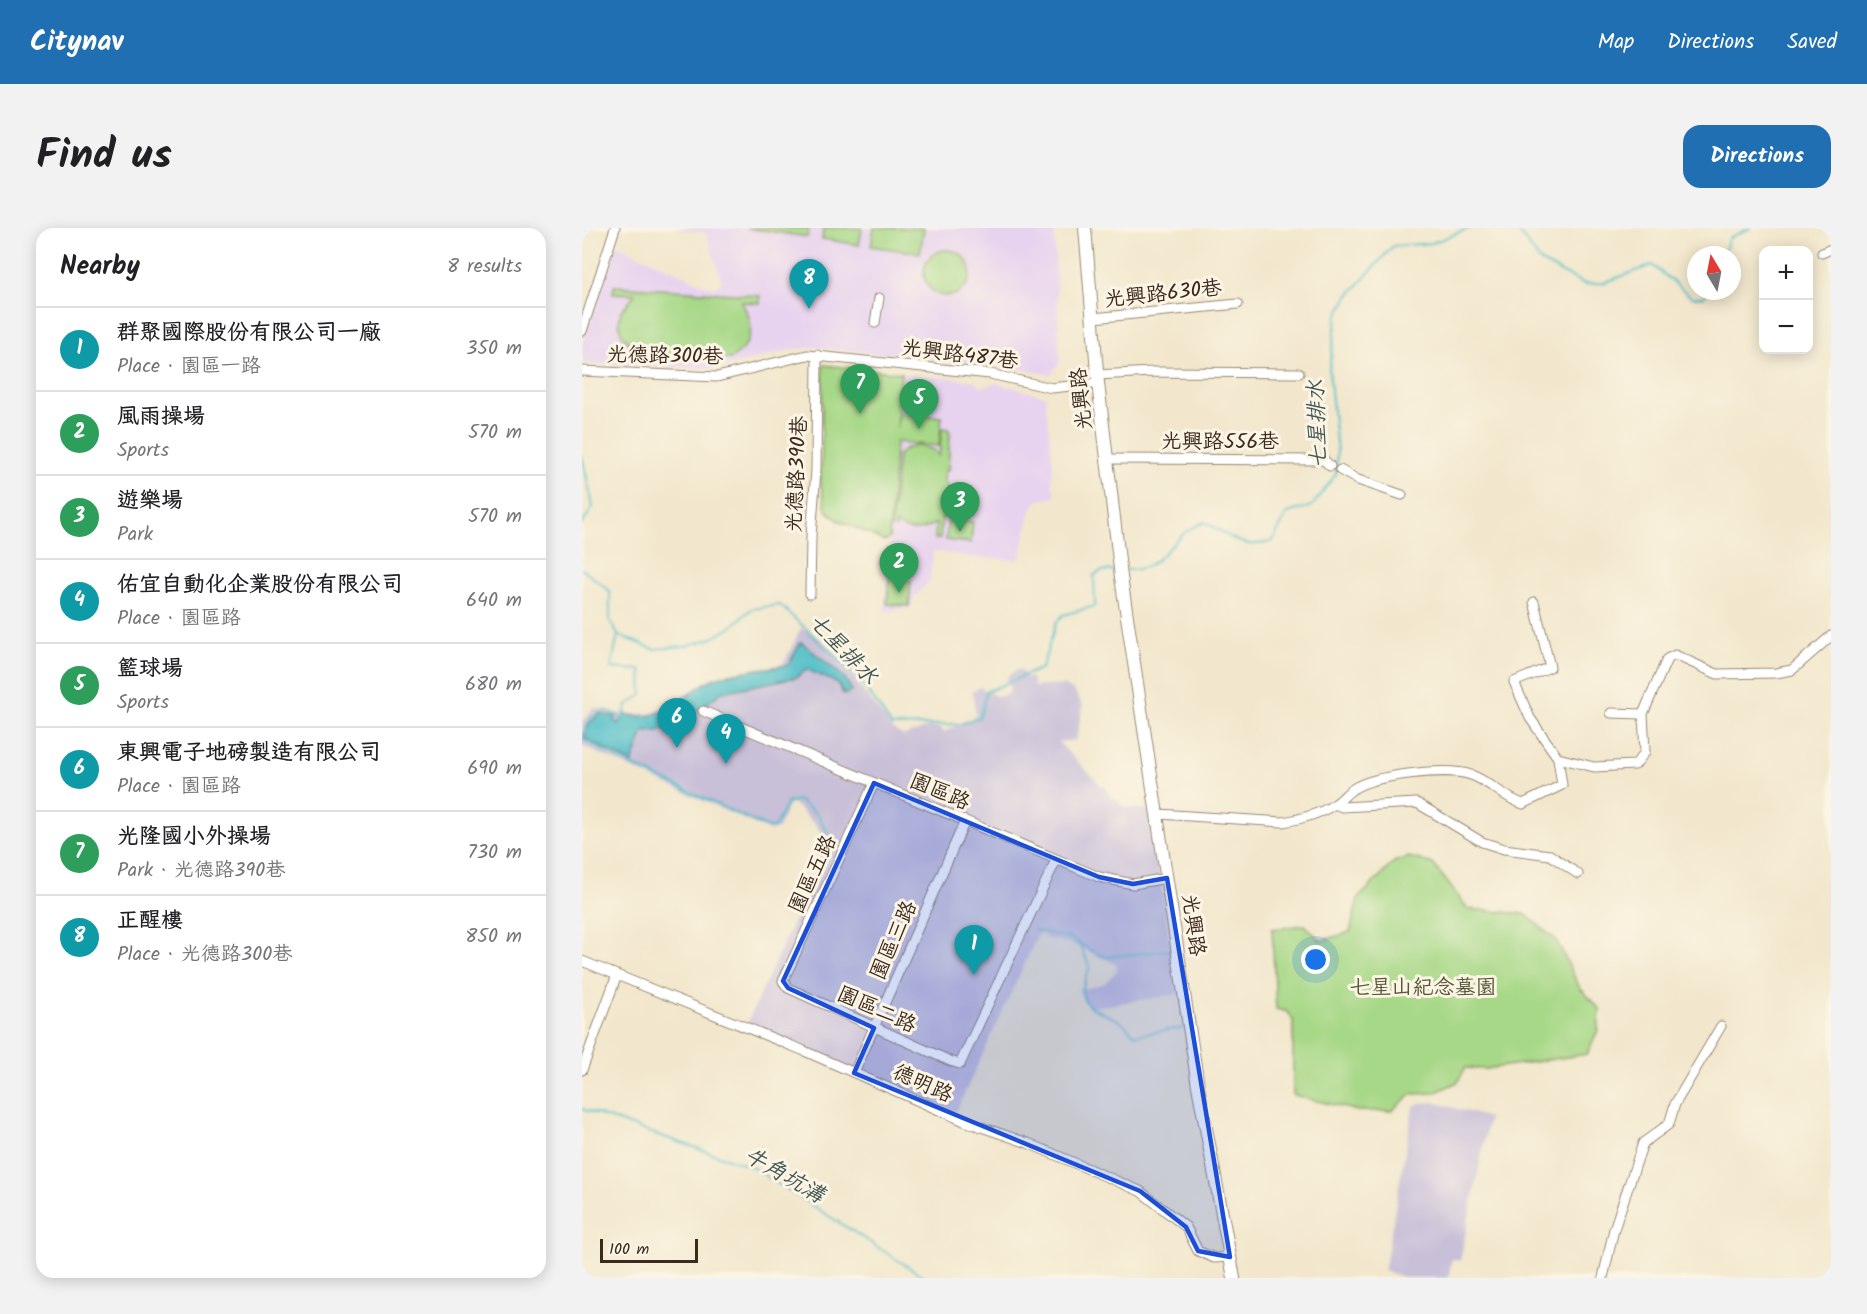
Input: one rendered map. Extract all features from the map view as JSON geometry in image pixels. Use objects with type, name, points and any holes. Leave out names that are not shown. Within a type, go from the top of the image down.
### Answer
[{"type":"main road","name":"光興路","points":[[1085,228],[1097,380],[1120,571],[1198,1086],[1234,1278]]},
{"type":"street","points":[[582,331],[615,228]]},
{"type":"street","points":[[875,323],[879,298]]},
{"type":"street","name":"光興路630巷","points":[[1093,318],[1238,304]]},
{"type":"street","name":"光興路487巷","points":[[817,356],[999,375],[1052,388],[1152,372],[1299,373]]},
{"type":"street","name":"光德路300巷","points":[[582,371],[717,377],[795,357],[817,356]]},
{"type":"street","name":"光德路390巷","points":[[810,594],[816,470],[817,356]]},
{"type":"street","name":"光興路556巷","points":[[1107,459],[1324,460],[1330,466]]},
{"type":"street","points":[[1340,470],[1358,480],[1402,495]]},
{"type":"street","points":[[1158,814],[1283,822],[1303,819],[1335,804],[1354,788],[1375,781],[1451,771],[1472,775],[1513,801],[1523,804],[1562,785],[1558,758],[1530,718],[1514,682],[1550,667],[1534,602]]},
{"type":"street","points":[[1558,758],[1594,767],[1635,765],[1645,752],[1643,714],[1667,659],[1675,655],[1717,674],[1776,673],[1792,670],[1831,636]]},
{"type":"street","name":"園區路","points":[[703,711],[1056,860],[1124,883],[1167,878]]},
{"type":"street","points":[[1611,713],[1643,714]]},
{"type":"street","name":"園區五路","points":[[783,981],[874,783]]},
{"type":"street","points":[[1335,804],[1342,807],[1417,803],[1482,842],[1504,849],[1550,855],[1578,874]]},
{"type":"street","name":"園區三路","points":[[854,1073],[965,821]]},
{"type":"street","name":"園區二路","points":[[783,981],[788,988],[874,1028],[960,1064],[1056,860]]},
{"type":"street","name":"德明路","points":[[582,961],[964,1121],[1028,1143],[1140,1191],[1186,1227],[1198,1251],[1214,1258],[1230,1257]]},
{"type":"street","points":[[582,1070],[617,975]]},
{"type":"street","points":[[1603,1278],[1614,1229],[1643,1143],[1669,1124],[1675,1104],[1720,1026]]},
{"type":"highlighted area","points":[[874,783],[1099,877],[1133,884],[1167,878],[1230,1257],[1198,1251],[1186,1227],[1140,1191],[854,1073],[874,1028],[788,988],[783,981]]},
{"type":"shaded area","points":[[670,228],[1054,228],[1060,361],[1051,375],[1017,368],[816,347],[789,350],[718,369],[583,363],[582,346],[616,245],[714,289],[722,282],[706,233]]},
{"type":"shaded area","points":[[901,373],[975,381],[983,387],[996,383],[1045,396],[1053,466],[1052,483],[1056,497],[1039,500],[1031,509],[1020,560],[970,557],[933,551],[930,581],[914,597],[912,607],[884,612]]},
{"type":"shaded area","points":[[801,628],[822,640],[852,673],[858,685],[895,731],[904,736],[930,726],[941,728],[944,732],[976,715],[972,692],[980,687],[995,696],[1008,695],[1010,689],[1006,679],[1020,669],[1027,678],[1032,677],[1034,687],[1063,685],[1074,691],[1083,706],[1076,740],[1058,742],[1123,807],[1149,810],[1178,994],[1089,1008],[1078,990],[1080,987],[1084,989],[1105,983],[1117,970],[1116,964],[1069,943],[1048,939],[1039,933],[953,1118],[745,1028],[817,870],[825,841],[817,826],[793,803],[789,804],[778,829],[770,831],[582,746],[582,722],[594,708],[625,714],[651,713],[671,705],[712,677],[783,664]]},
{"type":"shaded area","points":[[1434,1102],[1489,1118],[1460,1261],[1452,1259],[1448,1278],[1406,1278],[1384,1271],[1413,1107],[1419,1103]]},
{"type":"green space","points":[[747,228],[809,228],[807,237]]},
{"type":"green space","points":[[824,228],[862,228],[859,245],[822,239]]},
{"type":"green space","points":[[874,228],[924,228],[920,253],[871,246]]},
{"type":"green space","points":[[947,250],[963,257],[970,273],[963,289],[947,296],[931,289],[924,273],[931,257]]},
{"type":"green space","points":[[614,286],[760,296],[760,303],[741,302],[749,318],[750,333],[744,347],[731,359],[655,357],[634,351],[621,333],[619,322],[621,311],[635,294],[613,293]]},
{"type":"green space","points":[[823,365],[901,373],[897,428],[899,413],[942,417],[939,446],[896,442],[889,539],[884,541],[838,520],[826,510],[821,485]]},
{"type":"green space","points":[[942,428],[948,429],[950,433],[948,470],[945,470],[944,482],[947,484],[945,517],[942,517],[940,539],[935,539],[936,523],[916,530],[906,529],[896,523],[896,528],[891,527],[898,455],[905,449],[919,445],[934,450],[939,456]]},
{"type":"green space","points":[[948,520],[973,522],[971,543],[946,540]]},
{"type":"green space","points":[[889,579],[911,581],[909,606],[887,604]]},
{"type":"green space","name":"七星山紀念墓園","points":[[1409,857],[1433,864],[1468,909],[1525,914],[1556,940],[1580,988],[1600,1009],[1598,1030],[1587,1054],[1486,1069],[1465,1068],[1458,1082],[1434,1093],[1412,1094],[1391,1111],[1358,1111],[1293,1095],[1293,1020],[1288,1012],[1276,1009],[1272,929],[1305,925],[1321,941],[1350,932],[1358,899],[1394,862]]},
{"type":"water","points":[[801,642],[844,677],[852,691],[844,695],[837,683],[806,669],[797,677],[722,692],[679,724],[659,731],[644,732],[632,763],[584,738],[589,724],[600,714],[616,717],[614,721],[619,724],[626,714],[640,717],[664,710],[697,688],[719,677],[788,665]]},
{"type":"waterway","name":"七星排水","points":[[1126,570],[1152,564],[1183,534],[1204,522],[1244,543],[1261,544],[1273,541],[1287,513],[1312,506],[1336,474],[1337,452],[1329,370],[1337,316],[1348,296],[1393,246],[1432,243],[1470,228]]},
{"type":"waterway","name":"七星排水","points":[[1516,228],[1541,262],[1585,284],[1603,283],[1652,265],[1687,293]]},
{"type":"waterway","name":"七星排水","points":[[1726,246],[1729,238],[1750,228]]},
{"type":"waterway","name":"七星排水","points":[[582,456],[593,507],[582,524]]},
{"type":"waterway","name":"七星排水","points":[[582,569],[610,591],[610,621],[618,635],[654,649],[685,646],[710,639],[729,629],[751,609],[780,605],[857,676],[892,726],[961,724],[980,717],[986,692],[1042,668],[1056,623],[1063,615],[1095,606],[1094,575],[1102,571],[1117,570]]},
{"type":"waterway","points":[[582,734],[591,718],[605,710],[623,719],[627,705],[642,695],[641,670],[611,668],[618,635]]},
{"type":"waterway","points":[[582,739],[627,763],[768,828],[774,828],[787,803],[798,800],[818,815],[837,850]]},
{"type":"waterway","points":[[1034,930],[1071,938],[1097,954],[1107,957],[1170,950]]},
{"type":"waterway","points":[[1079,944],[1090,967],[1083,991],[1087,1004],[1121,1022],[1135,1035],[1183,1028]]},
{"type":"waterway","name":"牛角坑溝","points":[[582,1109],[752,1167],[926,1278]]},
{"type":"place","name":"正醒樓","points":[[809,309]]},
{"type":"place","name":"光隆國小外操場","points":[[860,414]]},
{"type":"place","name":"籃球場","points":[[919,429]]},
{"type":"place","name":"遊樂場","points":[[960,532]]},
{"type":"place","name":"風雨操場","points":[[899,593]]},
{"type":"place","name":"東興電子地磅製造有限公司","points":[[677,748]]},
{"type":"place","name":"佑宜自動化企業股份有限公司","points":[[726,764]]},
{"type":"place","name":"群聚國際股份有限公司一廠","points":[[974,975]]}]
